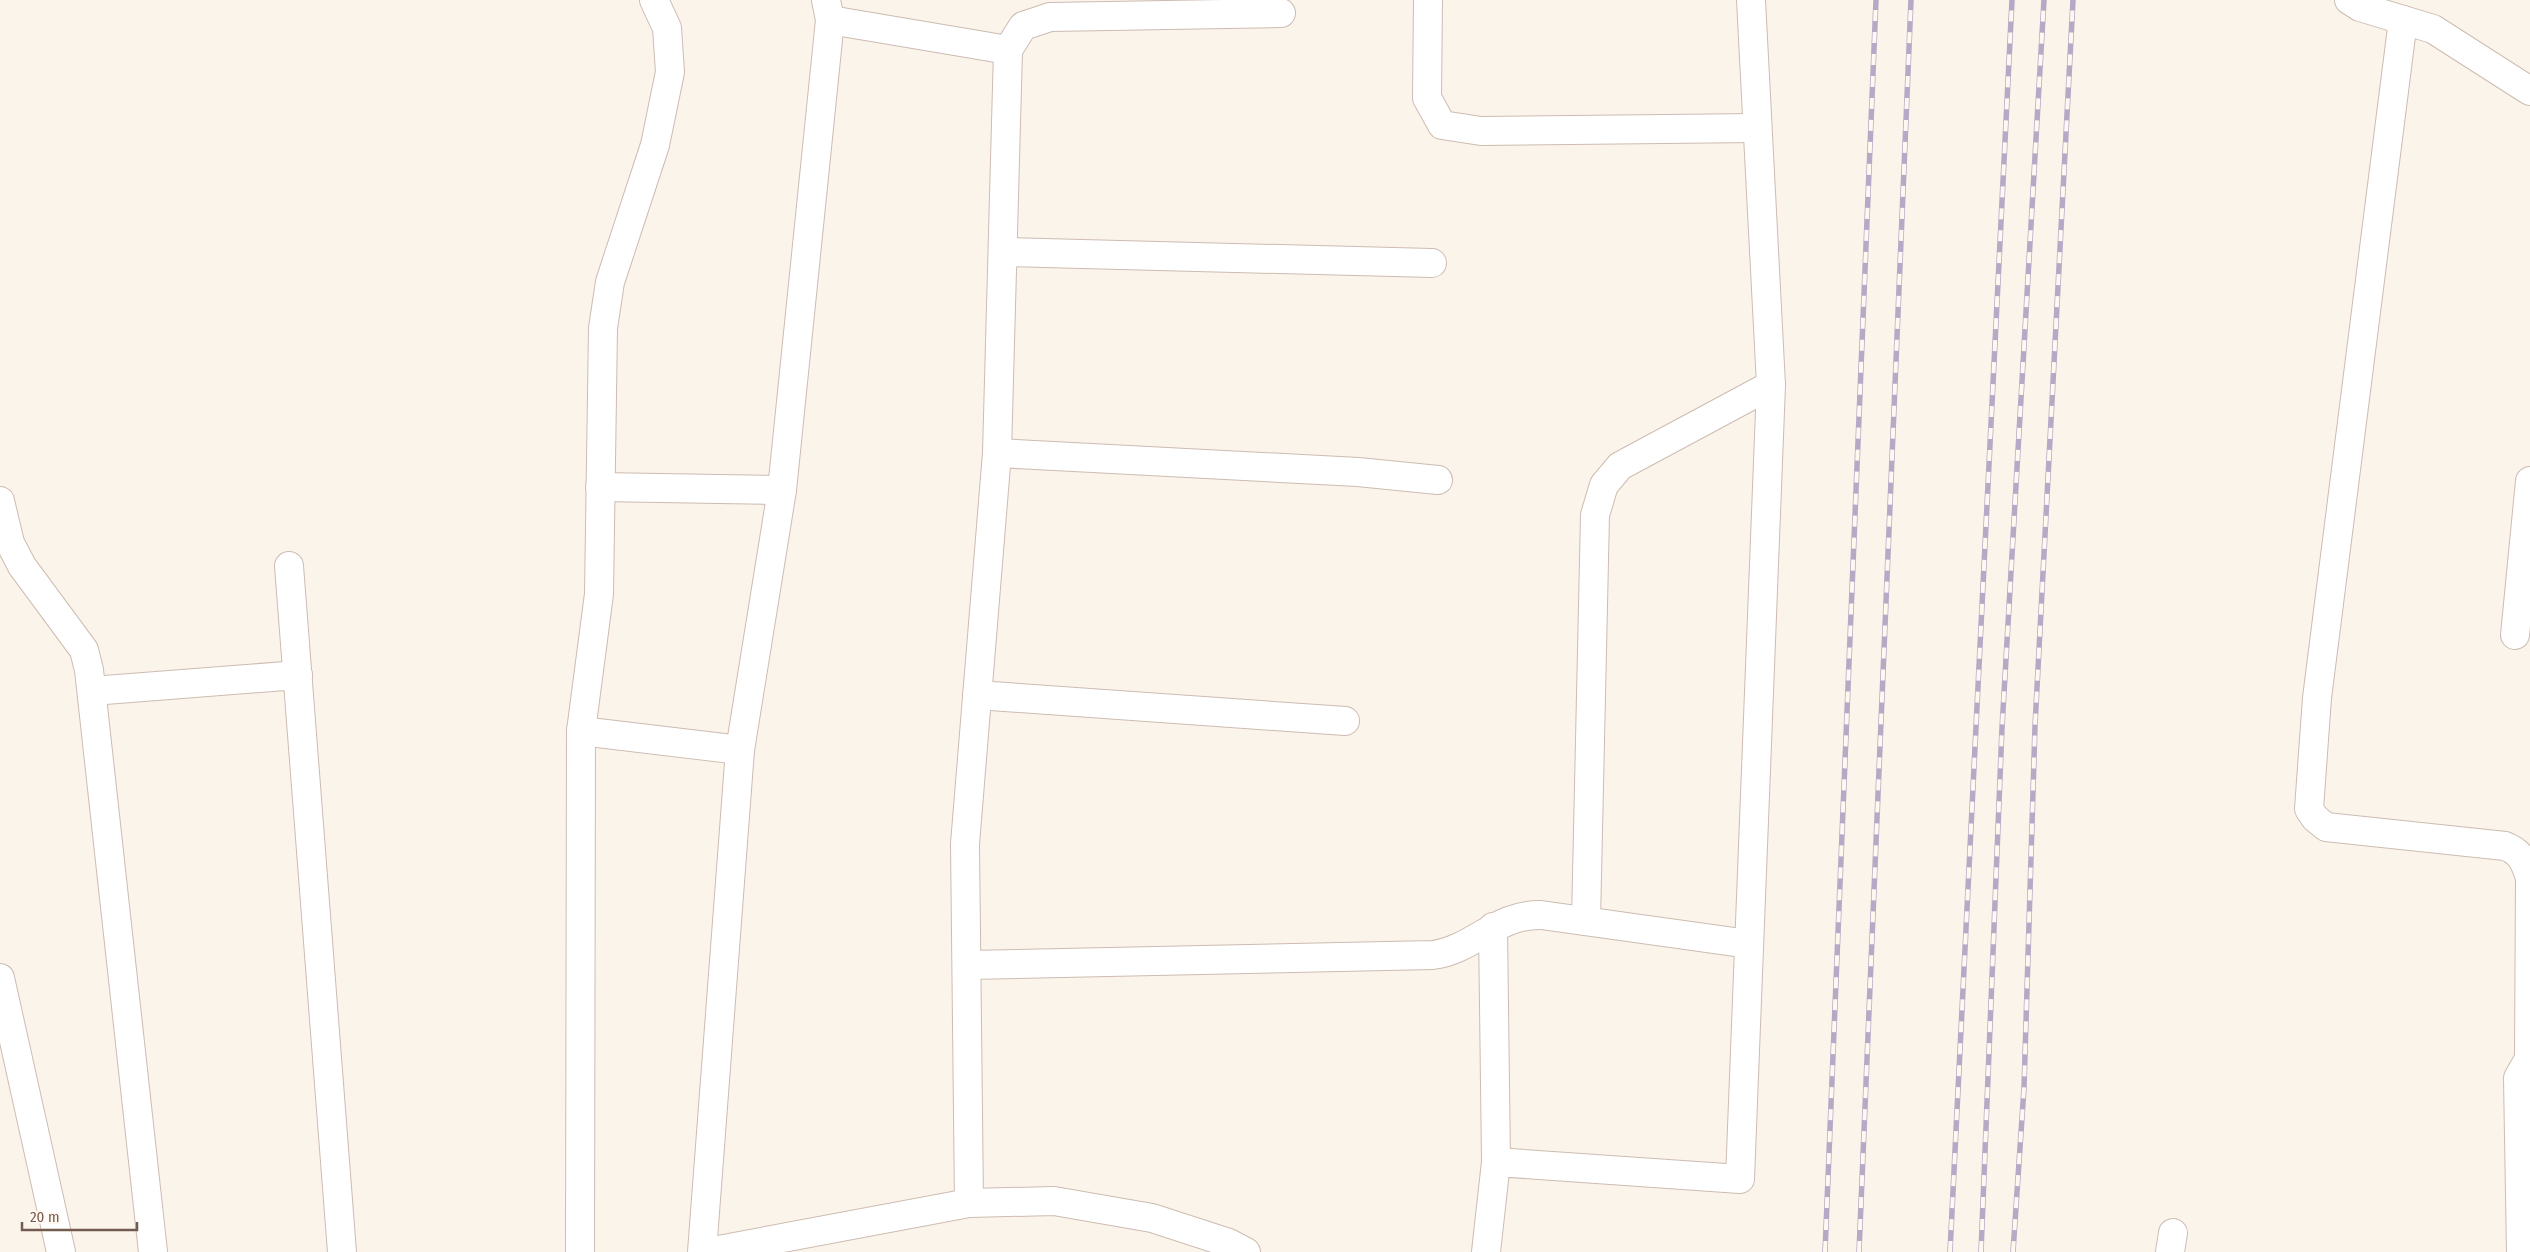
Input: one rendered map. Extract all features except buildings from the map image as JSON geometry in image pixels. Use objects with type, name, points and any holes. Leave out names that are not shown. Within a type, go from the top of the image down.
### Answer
[{"type":"street","points":[[580,1252],[581,731],[599,594],[603,328],[610,282],[655,145],[670,72],[667,28],[654,0]]},
{"type":"street","points":[[1428,0],[1427,98],[1442,125],[1481,131],[1758,128]]},
{"type":"street","points":[[1496,1162],[1740,1179],[1771,385],[1751,0]]},
{"type":"street","points":[[2349,0],[2360,7],[2433,29],[2530,91]]},
{"type":"street","points":[[702,1252],[740,750],[782,490],[828,10],[1008,50]]},
{"type":"street","points":[[969,1203],[965,844],[997,453],[1008,50],[1023,26],[1050,18],[1281,13]]},
{"type":"street","points":[[2403,20],[2317,698],[2309,809],[2315,818],[2326,827],[2505,846],[2515,850],[2525,862],[2530,878],[2530,1057],[2518,1078],[2520,1252]]},
{"type":"street","points":[[1003,252],[1432,263]]},
{"type":"street","points":[[1586,921],[1595,515],[1604,485],[1620,466],[1771,385]]},
{"type":"street","points":[[997,453],[1358,472],[1438,480]]},
{"type":"street","points":[[2515,635],[2530,481]]},
{"type":"street","points":[[600,488],[782,490]]},
{"type":"street","points":[[0,501],[10,543],[22,566],[84,650],[92,691],[153,1252]]},
{"type":"street","points":[[289,566],[342,1252]]},
{"type":"street","points":[[92,691],[298,675]]},
{"type":"street","points":[[978,695],[1345,721]]},
{"type":"street","points":[[581,731],[740,750]]},
{"type":"street","points":[[967,965],[1433,955],[1462,947],[1493,927],[1523,915],[1586,921],[1750,944]]},
{"type":"street","points":[[1486,1252],[1496,1162],[1493,927]]},
{"type":"street","points":[[0,978],[61,1252]]},
{"type":"street","points":[[708,1252],[969,1203],[1054,1200],[1152,1218],[1229,1243],[1246,1252]]},
{"type":"railway","points":[[1825,1252],[1876,0]]},
{"type":"railway","points":[[1859,1252],[1911,0]]},
{"type":"railway","points":[[1950,1252],[2012,0]]},
{"type":"railway","points":[[1981,1252],[2002,728],[2044,0]]},
{"type":"railway","points":[[2013,1252],[2024,1088],[2035,726],[2073,0]]}]
